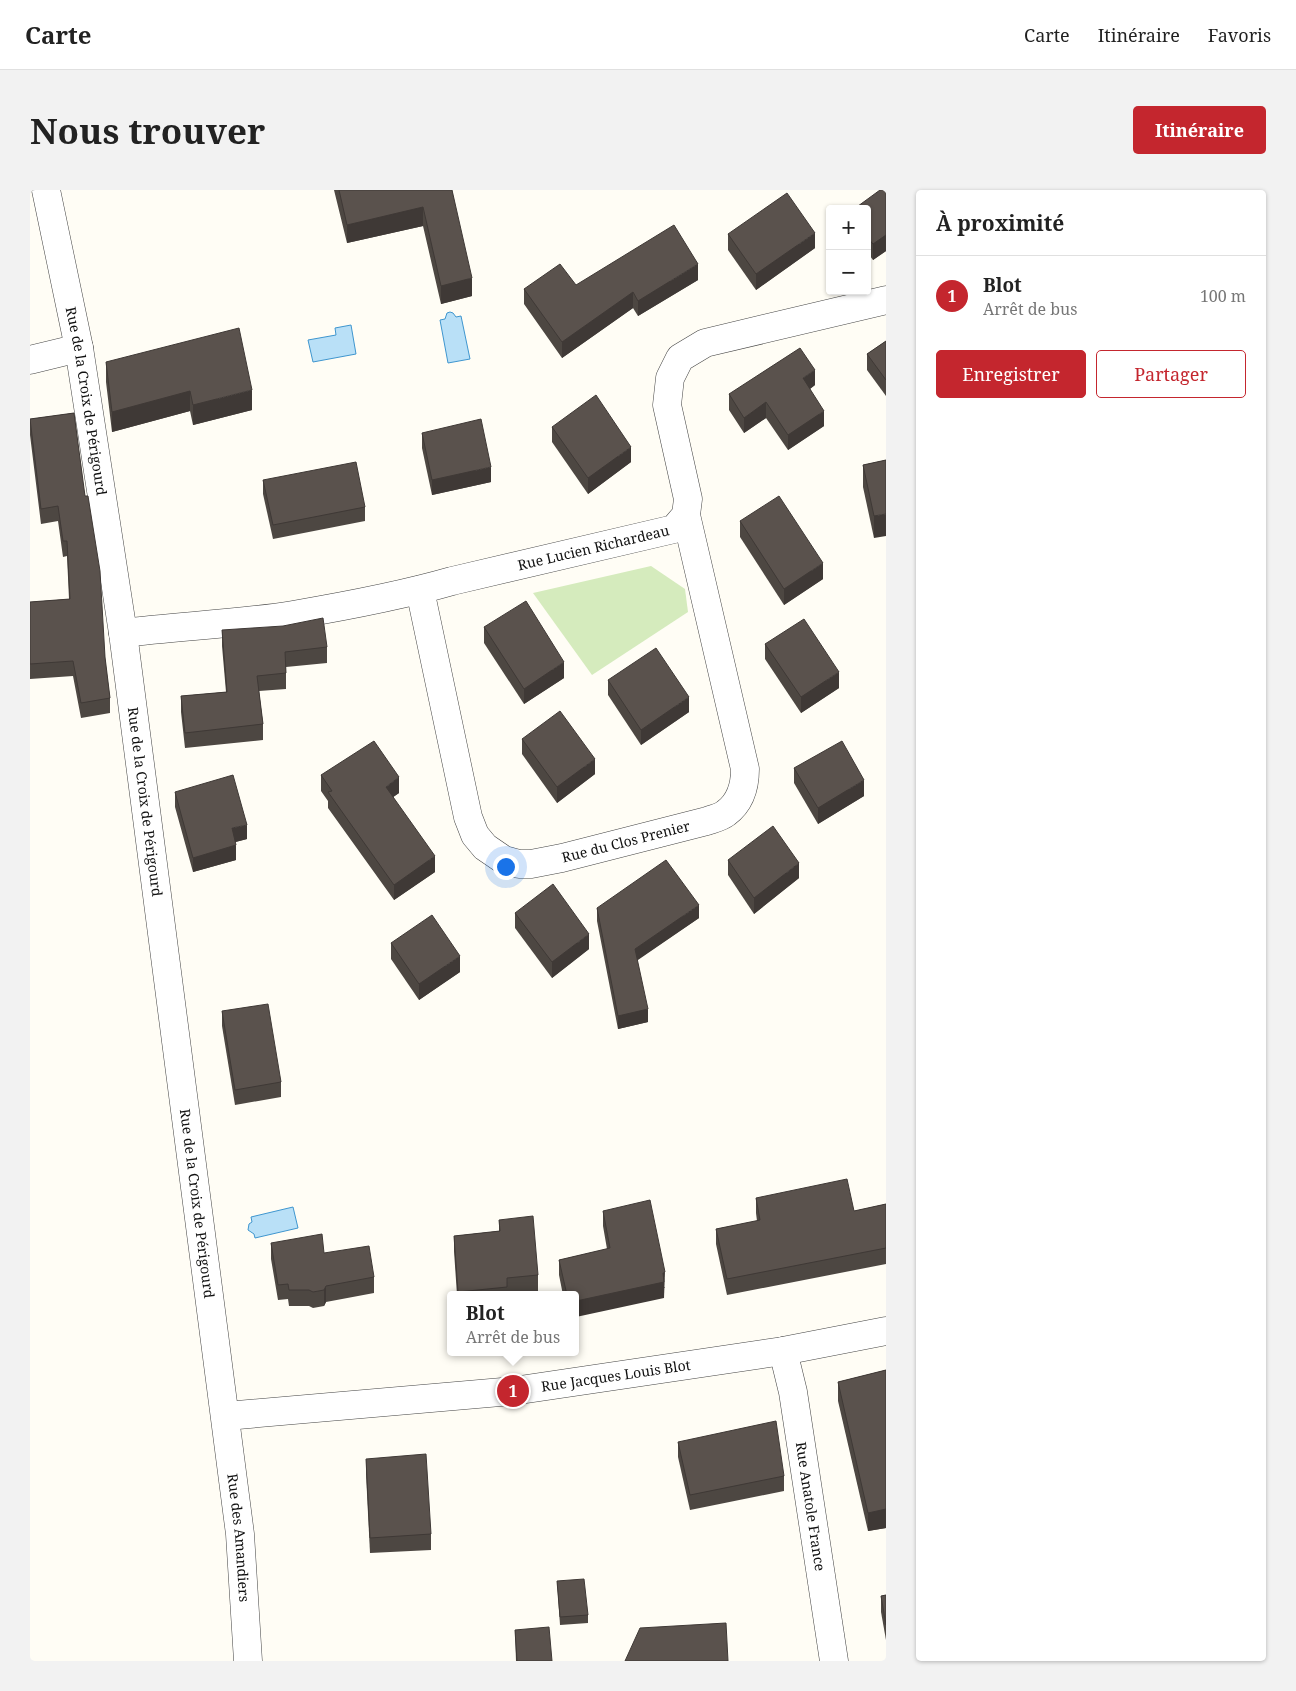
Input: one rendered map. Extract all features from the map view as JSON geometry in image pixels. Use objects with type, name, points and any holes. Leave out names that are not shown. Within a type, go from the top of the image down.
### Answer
[{"type":"street","name":"Rue de la Croix de Périgourd","points":[[46,190],[80,348],[123,633],[226,1416]]},
{"type":"street","points":[[686,515],[688,500],[667,405],[670,378],[680,358],[705,343],[886,300]]},
{"type":"street","points":[[30,360],[80,348]]},
{"type":"street","name":"Rue Lucien Richardeau","points":[[123,633],[291,615],[420,590],[674,529],[686,515]]},
{"type":"street","name":"Rue du Clos Prenier","points":[[420,590],[468,817],[475,835],[485,847],[504,860],[519,864],[531,864],[562,858],[707,821],[726,813],[738,800],[744,785],[745,769],[686,515]]},
{"type":"street","name":"Rue Jacques Louis Blot","points":[[226,1416],[513,1391],[783,1352],[886,1331]]},
{"type":"street","name":"Rue Anatole France","points":[[783,1352],[793,1392],[834,1661]]},
{"type":"street","name":"Rue des Amandiers","points":[[226,1416],[240,1534],[248,1661]]},
{"type":"green space","points":[[651,566],[685,589],[688,612],[592,675],[533,593]]},
{"type":"water","points":[[450,312],[456,317],[461,316],[470,359],[448,363],[440,320],[445,319],[447,313]]},
{"type":"water","points":[[351,325],[356,354],[313,362],[308,340],[336,335],[335,328]]},
{"type":"water","points":[[293,1207],[298,1228],[255,1238],[254,1234],[248,1230],[249,1224],[252,1222],[251,1217]]},
{"type":"building","points":[[339,190],[452,190],[472,278],[441,286],[423,207],[347,225]]},
{"type":"building","points":[[880,190],[886,190],[886,235],[873,244],[871,242],[871,205],[859,205]]},
{"type":"building","points":[[787,193],[815,233],[756,274],[728,234]]},
{"type":"building","points":[[674,225],[698,264],[638,301],[633,292],[562,342],[524,289],[560,264],[576,285]]},
{"type":"building","points":[[239,328],[252,390],[193,405],[190,391],[112,412],[106,362]]},
{"type":"building","points":[[886,341],[886,380],[867,354]]},
{"type":"building","points":[[800,348],[815,370],[803,378],[824,411],[788,435],[766,402],[744,418],[729,394]]},
{"type":"building","points":[[596,395],[631,447],[588,478],[552,427]]},
{"type":"building","points":[[74,413],[85,496],[88,496],[100,571],[105,657],[110,698],[81,703],[73,661],[30,664],[30,602],[70,599],[67,541],[63,541],[58,506],[41,509],[30,419]]},
{"type":"building","points":[[481,419],[491,467],[432,480],[422,433]]},
{"type":"building","points":[[886,460],[886,514],[874,516],[863,465]]},
{"type":"building","points":[[356,462],[365,507],[273,525],[263,480]]},
{"type":"building","points":[[779,496],[823,563],[784,589],[740,521]]},
{"type":"building","points":[[526,601],[564,662],[524,689],[484,627]]},
{"type":"building","points":[[323,618],[327,647],[285,652],[286,673],[257,676],[263,724],[185,733],[181,696],[227,692],[222,630],[283,626]]},
{"type":"building","points":[[804,619],[839,672],[801,697],[765,644]]},
{"type":"building","points":[[656,648],[689,697],[641,730],[608,680]]},
{"type":"building","points":[[560,711],[595,759],[557,787],[522,739]]},
{"type":"building","points":[[374,741],[399,777],[386,787],[435,856],[394,885],[328,792],[332,791],[321,775]]},
{"type":"building","points":[[842,741],[864,780],[818,808],[794,768]]},
{"type":"building","points":[[233,775],[247,825],[232,828],[236,845],[193,858],[175,792]]},
{"type":"building","points":[[773,826],[799,863],[754,898],[728,860]]},
{"type":"building","points":[[666,860],[699,905],[635,949],[648,1009],[618,1016],[597,908]]},
{"type":"building","points":[[553,884],[589,934],[552,962],[515,913]]},
{"type":"building","points":[[432,915],[460,956],[419,984],[391,943]]},
{"type":"building","points":[[268,1004],[281,1082],[235,1090],[222,1011]]},
{"type":"building","points":[[847,1179],[854,1211],[886,1204],[886,1248],[727,1279],[716,1229],[760,1220],[756,1198]]},
{"type":"building","points":[[650,1200],[665,1272],[663,1273],[664,1282],[579,1300],[579,1291],[566,1291],[559,1260],[610,1248],[603,1211]]},
{"type":"building","points":[[533,1216],[538,1275],[507,1278],[507,1287],[458,1291],[454,1236],[500,1231],[499,1220]]},
{"type":"building","points":[[322,1234],[324,1253],[369,1246],[374,1277],[326,1286],[324,1290],[313,1292],[309,1290],[289,1290],[288,1284],[278,1285],[271,1243]]},
{"type":"building","points":[[886,1370],[886,1509],[868,1513],[838,1382]]},
{"type":"building","points":[[776,1421],[784,1476],[690,1495],[678,1442]]},
{"type":"building","points":[[426,1454],[431,1534],[370,1538],[366,1459]]},
{"type":"building","points":[[584,1579],[588,1615],[560,1617],[557,1581]]},
{"type":"building","points":[[886,1595],[886,1625],[881,1596]]},
{"type":"building","points":[[726,1623],[728,1661],[625,1661],[640,1628]]},
{"type":"building","points":[[549,1627],[552,1661],[517,1661],[515,1630]]},
{"type":"place","name":"Blot","points":[[513,1391]]}]
